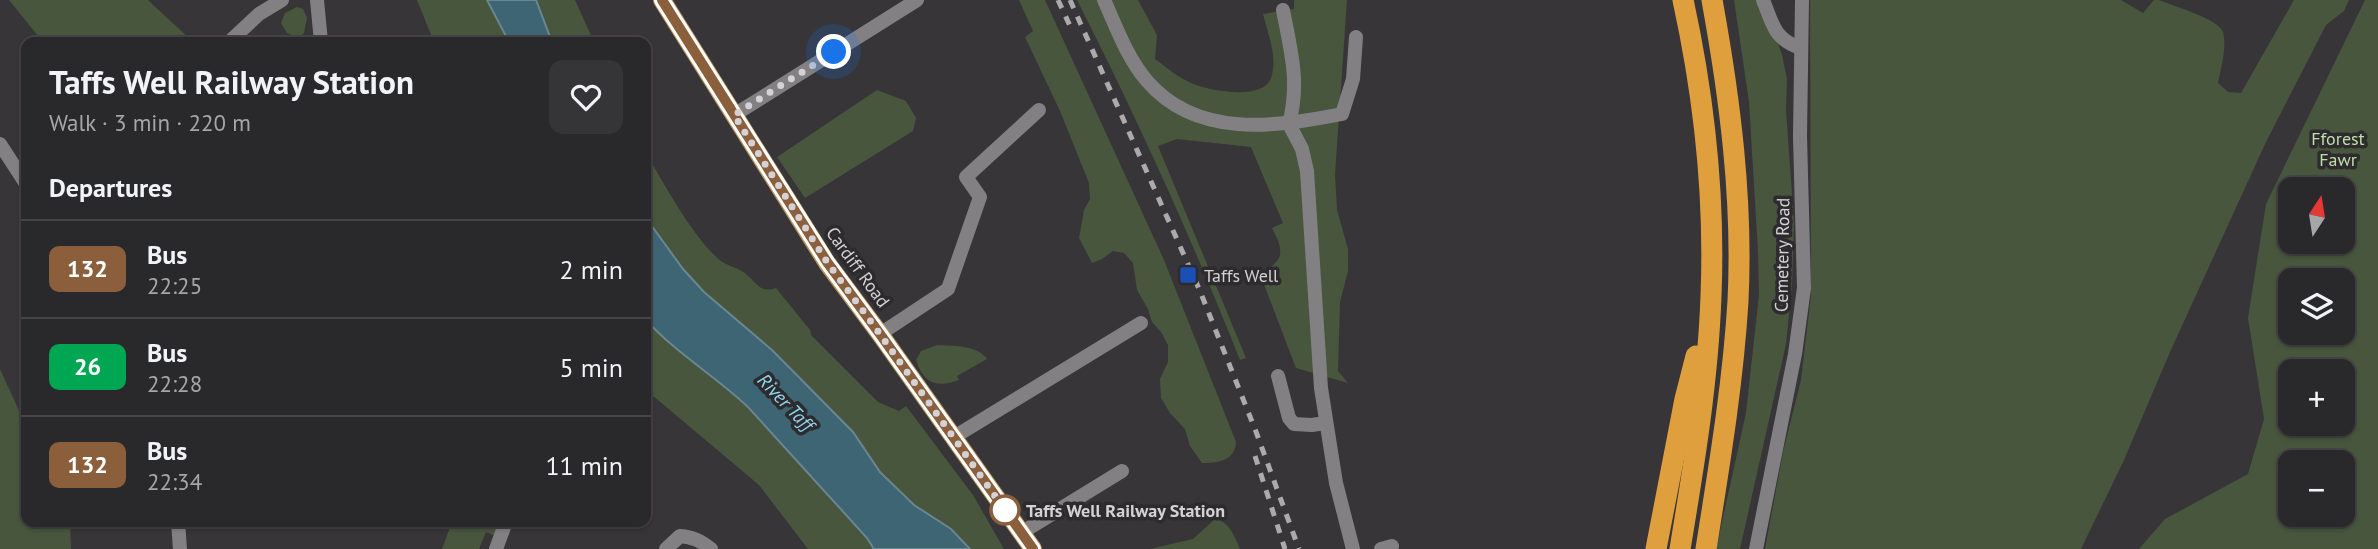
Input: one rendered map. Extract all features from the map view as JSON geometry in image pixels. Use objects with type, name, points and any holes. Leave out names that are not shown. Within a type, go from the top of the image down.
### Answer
[{"type":"highway","points":[[1680,549],[1702,395],[1711,296],[1705,138],[1695,55],[1683,0]]},
{"type":"highway","points":[[1706,549],[1729,390],[1738,301],[1739,226],[1732,131],[1712,0]]},
{"type":"highway","points":[[1656,549],[1685,399],[1711,296]]},
{"type":"main road","name":"Cardiff Road","points":[[662,0],[827,262],[1033,549]]},
{"type":"street","points":[[235,37],[259,15],[282,0]]},
{"type":"street","points":[[317,0],[321,37]]},
{"type":"street","points":[[734,115],[917,0]]},
{"type":"street","points":[[1104,0],[1145,79],[1179,108],[1220,122],[1247,125],[1289,124],[1342,114],[1353,79],[1356,37]]},
{"type":"street","points":[[1763,0],[1774,30],[1786,43],[1800,48]]},
{"type":"street","name":"Cemetery Road","points":[[1756,549],[1795,354],[1804,288],[1801,0]]},
{"type":"street","points":[[1283,10],[1295,76],[1295,94],[1289,124],[1302,149],[1307,171],[1316,330],[1325,422],[1336,483],[1353,549]]},
{"type":"street","points":[[880,334],[948,289],[980,197],[966,177],[1039,110]]},
{"type":"street","points":[[0,144],[21,176]]},
{"type":"street","points":[[954,437],[1141,323]]},
{"type":"street","points":[[1278,376],[1289,418],[1294,424],[1312,425],[1325,422]]},
{"type":"street","points":[[1021,533],[1122,471]]},
{"type":"street","points":[[178,527],[180,549]]},
{"type":"street","points":[[496,549],[504,527]]},
{"type":"street","points":[[666,549],[680,536],[703,542],[711,549]]},
{"type":"green space","points":[[9,0],[148,0],[188,37],[39,37]]},
{"type":"green space","points":[[417,0],[487,0],[506,37],[432,37]]},
{"type":"green space","points":[[536,0],[575,0],[592,37],[550,37]]},
{"type":"green space","points":[[1019,0],[1045,0],[1164,260],[1236,442],[1233,453],[1225,460],[1202,463],[1190,446],[1185,429],[1161,398],[1160,379],[1168,362],[1168,345],[1152,322],[1137,290],[1133,263],[1124,253],[1113,251],[1092,263],[1079,238],[1084,210],[1090,199],[1089,183],[1060,111],[1025,37],[1033,31]]},
{"type":"green space","points":[[1077,0],[1138,0],[1157,35],[1155,59],[1191,83],[1222,91],[1247,92],[1266,85],[1273,70],[1273,54],[1263,14],[1294,9],[1294,0],[1347,0],[1335,174],[1337,210],[1348,249],[1348,271],[1340,302],[1338,371],[1348,383],[1296,368],[1260,274],[1278,260],[1279,244],[1272,228],[1283,223],[1251,147],[1177,139],[1158,146],[1246,358],[1240,360],[1163,178]]},
{"type":"green space","points":[[1734,0],[1763,0],[1782,55],[1787,79],[1786,110],[1794,223],[1792,286],[1786,344],[1740,549],[1716,549],[1746,413],[1759,295],[1749,102]]},
{"type":"green space","points":[[1810,0],[2121,0],[2143,13],[2154,0],[2159,0],[2205,18],[2220,27],[2224,44],[2218,83],[2228,92],[2241,93],[2294,0],[2349,0],[2344,11],[2326,25],[2266,142],[2124,460],[2081,549],[1765,549],[1783,452],[1801,380],[1811,295]]},
{"type":"green space","name":"Fforest Fawr","points":[[2365,0],[2378,0],[2378,549],[2139,549],[2165,519],[2248,474],[2264,419],[2248,318],[2266,204],[2278,179],[2278,254],[2356,254],[2356,177],[2279,177]]},
{"type":"green space","points":[[297,7],[303,9],[307,18],[304,33],[299,37],[287,33],[281,23],[285,13]]},
{"type":"green space","points":[[877,90],[906,101],[916,118],[913,131],[805,198],[777,157]]},
{"type":"green space","points":[[651,161],[680,210],[711,252],[724,263],[745,273],[762,288],[776,288],[810,330],[811,335],[878,402],[899,411],[906,406],[973,495],[1004,549],[970,549],[951,529],[914,505],[880,472],[853,432],[772,350],[704,292],[683,269],[651,225]]},
{"type":"green space","points":[[651,325],[748,407],[874,549],[808,549],[759,485],[651,394]]},
{"type":"green space","points":[[937,345],[971,349],[983,354],[987,359],[957,376],[959,380],[938,384],[927,379],[916,360],[921,351]]},
{"type":"green space","points":[[0,369],[21,415],[21,527],[70,527],[71,549],[0,549]]},
{"type":"green space","points":[[1215,519],[1228,526],[1240,549],[1150,549],[1193,539]]},
{"type":"green space","points":[[450,527],[504,527],[500,538],[486,532],[479,549],[442,549]]},
{"type":"water","points":[[487,0],[536,0],[550,37],[506,37]]},
{"type":"water","name":"River Taff","points":[[651,225],[683,269],[704,292],[772,350],[853,432],[880,472],[914,505],[951,529],[970,549],[874,549],[748,407],[651,325]]},
{"type":"railway","points":[[1058,0],[1071,28]]},
{"type":"railway","points":[[1070,0],[1200,291],[1299,549]]},
{"type":"railway","points":[[1255,456],[1285,549]]},
{"type":"bus line","name":"132","points":[[662,0],[827,262],[1033,549]]},
{"type":"place","name":"Taffs Well","points":[[1188,275]]},
{"type":"place","name":"Taffs Well Railway Station","points":[[1005,510]]},
{"type":"route","points":[[834,52],[734,115],[827,262],[1005,510]]}]
